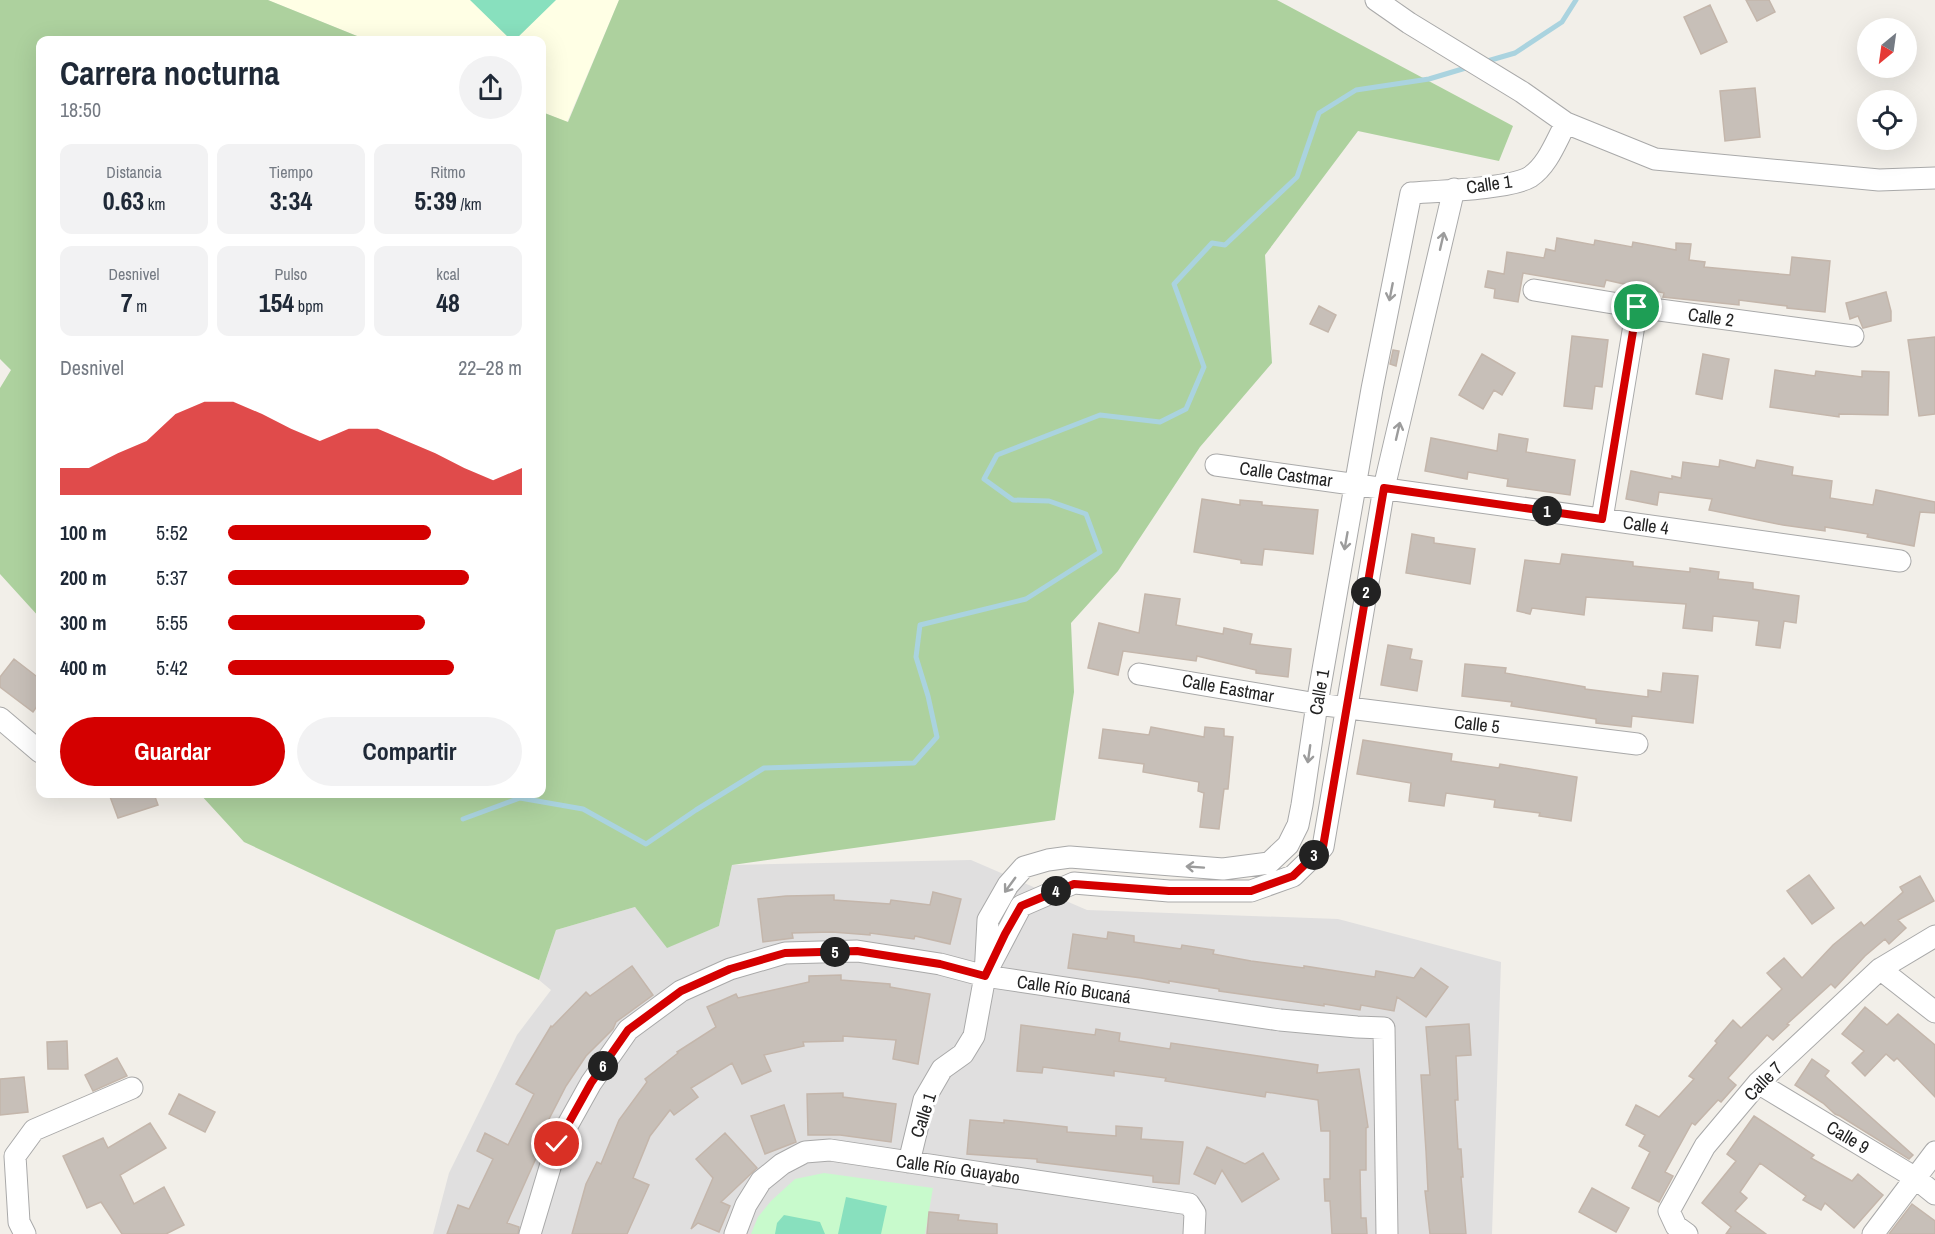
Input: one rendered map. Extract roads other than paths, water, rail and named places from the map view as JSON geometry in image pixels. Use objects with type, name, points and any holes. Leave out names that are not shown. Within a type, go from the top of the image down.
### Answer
[{"type":"street","points":[[1376,0],[1522,92],[1566,123],[1655,159],[1880,180],[1935,178]]},
{"type":"street","name":"Calle 1","points":[[909,1162],[924,1100],[942,1069],[963,1054],[974,1036],[985,976],[988,920],[1008,885],[1024,867],[1070,857],[1223,869],[1269,863],[1288,845],[1298,825],[1372,389],[1411,193],[1498,186],[1529,177],[1545,162],[1566,123]]},
{"type":"street","name":"Calle 1","points":[[985,976],[1021,906],[1074,884],[1169,891],[1251,891],[1293,876],[1323,847],[1384,488],[1454,189]]},
{"type":"street","name":"Calle 2","points":[[1534,290],[1637,307],[1852,336]]},
{"type":"street","points":[[1602,519],[1637,307]]},
{"type":"street","name":"Calle Castmar","points":[[1216,465],[1356,484]]},
{"type":"street","name":"Calle 4","points":[[1356,484],[1900,561]]},
{"type":"street","name":"Calle Eastmar","points":[[1139,674],[1317,704]]},
{"type":"street","name":"Calle 5","points":[[1317,704],[1637,744]]},
{"type":"street","points":[[0,718],[36,749]]},
{"type":"street","name":"Calle 7","points":[[1687,1234],[1676,1226],[1669,1211],[1705,1146],[1758,1083],[1880,969],[1935,936]]},
{"type":"street","name":"Calle Río Bucaná","points":[[530,1234],[557,1144],[591,1083],[628,1030],[681,991],[730,969],[785,953],[857,951],[940,964],[985,976],[1280,1020],[1357,1028],[1384,1028],[1387,1234]]},
{"type":"street","points":[[1880,969],[1935,1012]]},
{"type":"street","name":"Calle 9","points":[[1758,1083],[1914,1177],[1935,1194]]},
{"type":"street","points":[[25,1234],[19,1222],[15,1156],[34,1130],[132,1088]]},
{"type":"street","name":"Calle Río Guayabo","points":[[735,1234],[746,1204],[761,1181],[782,1164],[805,1152],[830,1150],[1189,1204],[1195,1212],[1194,1234]]},
{"type":"street","points":[[1873,1234],[1935,1152]]},
{"type":"waterway","points":[[1484,62],[1515,53],[1562,22],[1576,0]]},
{"type":"waterway","points":[[463,819],[520,798],[583,809],[646,844],[764,768],[914,763],[937,737],[916,657],[920,625],[1026,599],[1100,552],[1086,514],[1049,501],[1013,500],[984,479],[997,455],[1100,415],[1160,422],[1186,409],[1204,367],[1174,284],[1212,243],[1225,245],[1297,177],[1319,113],[1356,90],[1429,79],[1469,67]]}]
